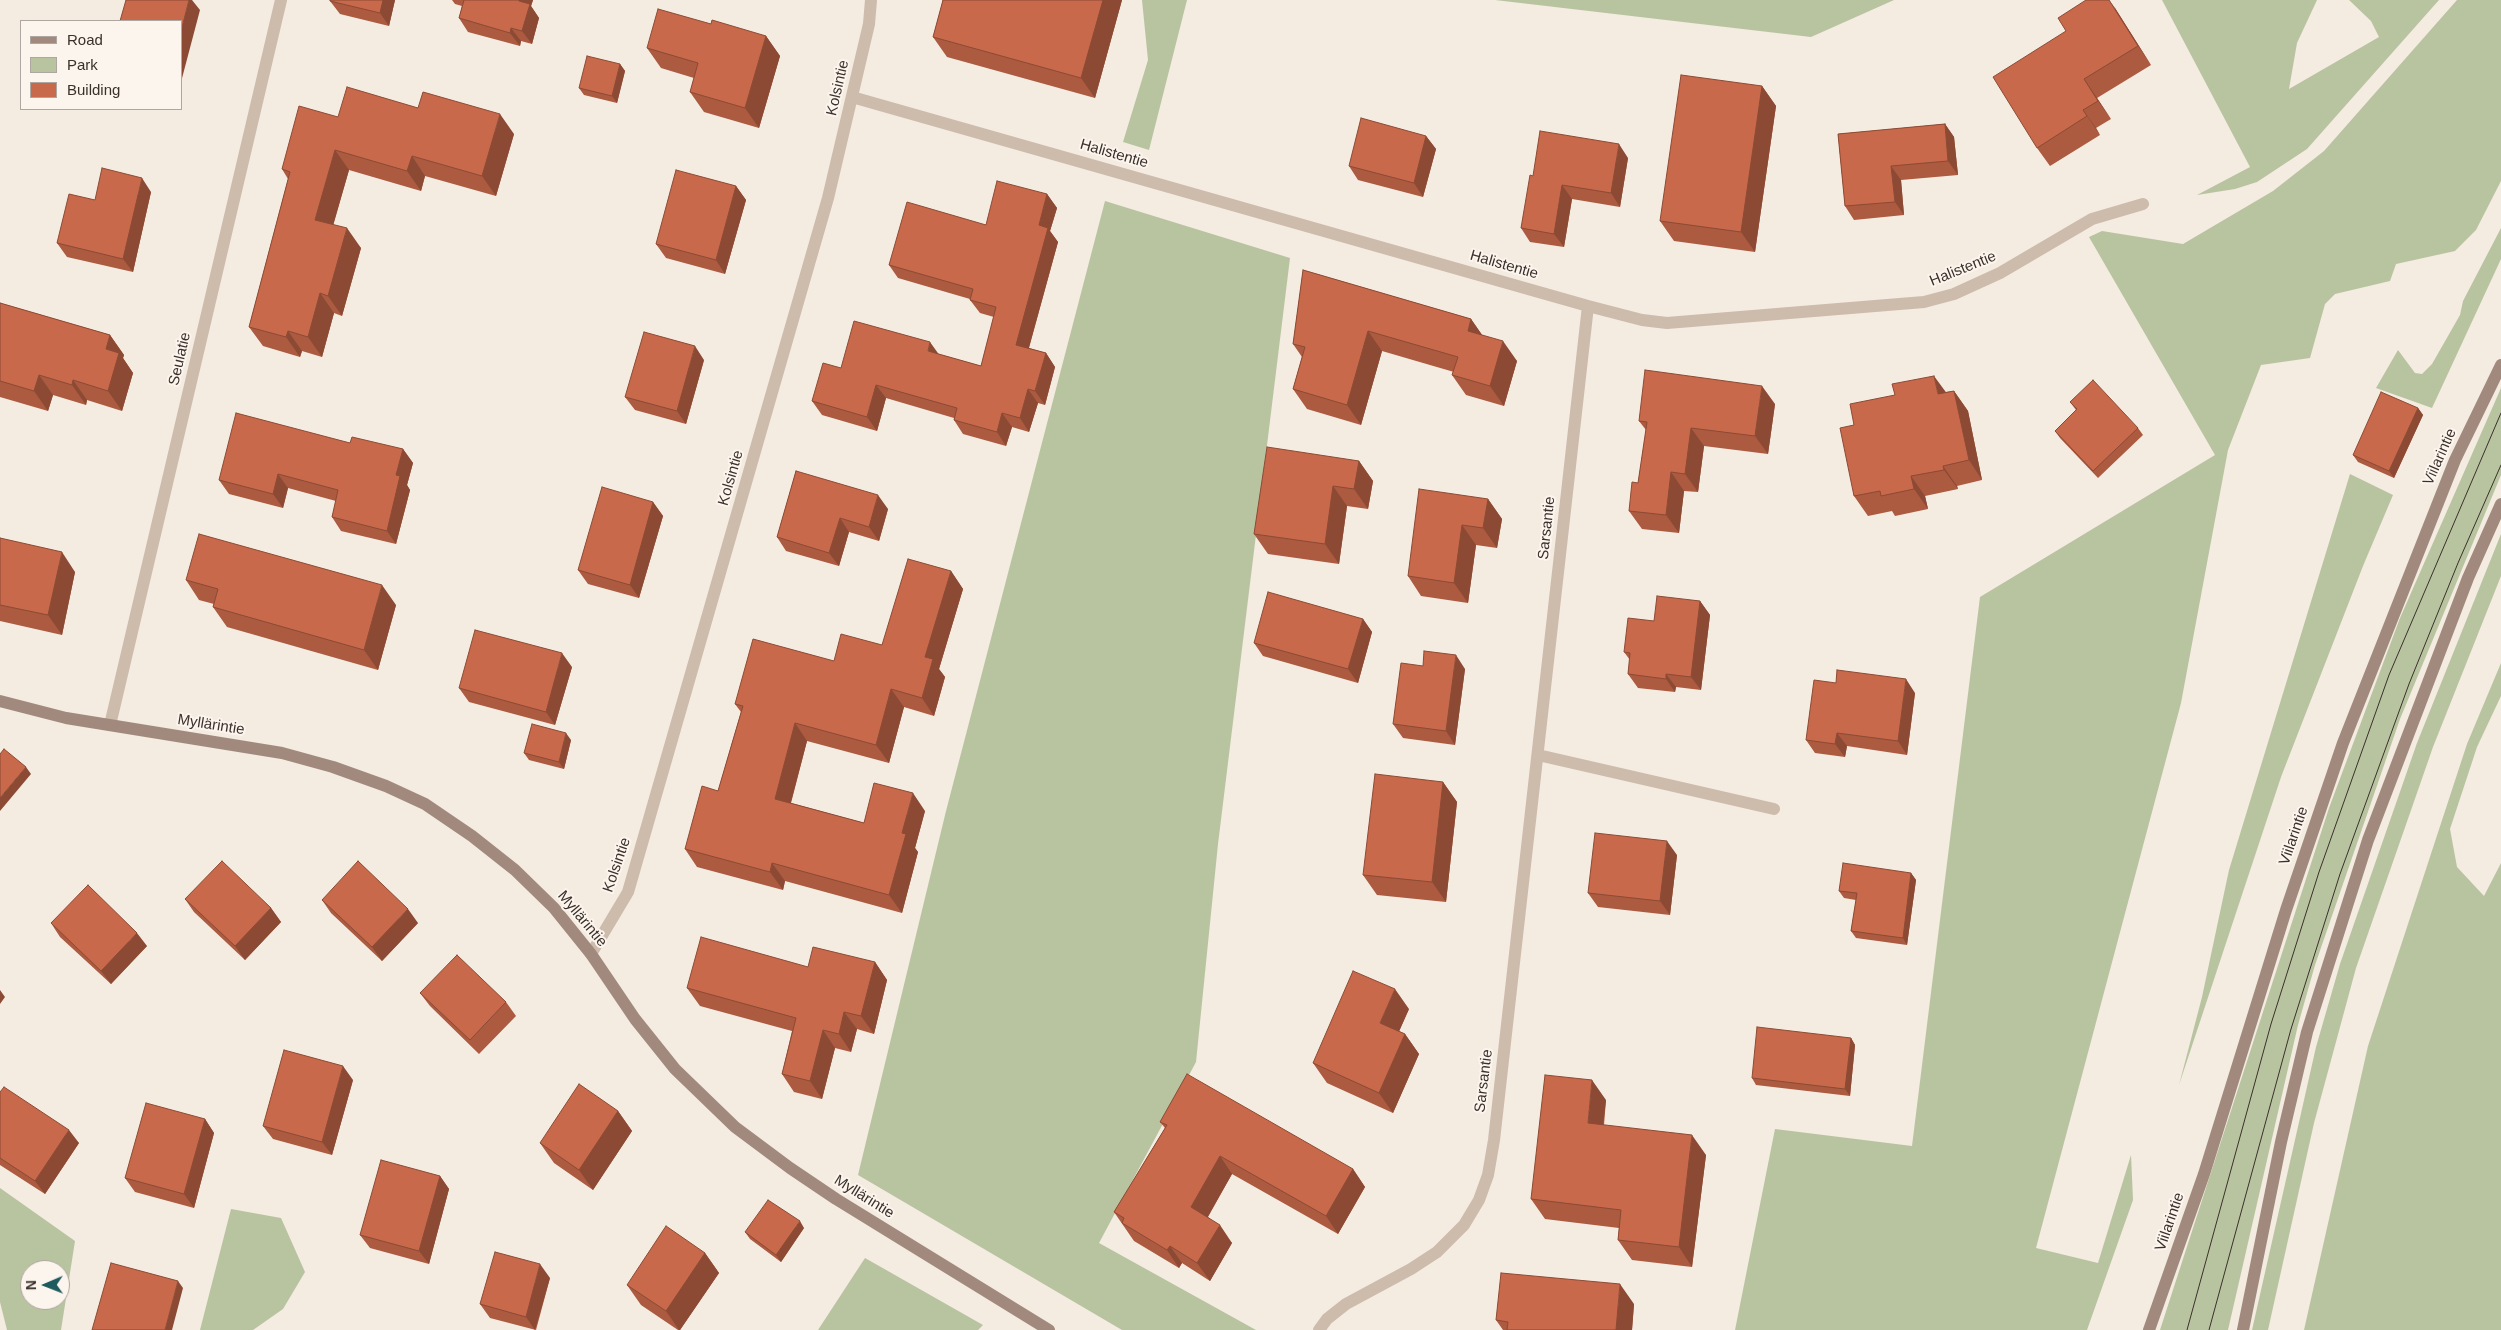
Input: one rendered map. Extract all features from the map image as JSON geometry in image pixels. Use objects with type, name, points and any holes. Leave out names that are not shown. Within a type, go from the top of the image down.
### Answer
[{"type":"main road","name":"Viilarintie","points":[[2150,1330],[2204,1174],[2286,910],[2343,743],[2455,460],[2501,365]]},
{"type":"main road","points":[[2243,1330],[2281,1142],[2307,1032],[2375,822],[2468,578],[2501,504]]},
{"type":"main road","name":"Myllärintie","points":[[0,701],[66,718],[282,753],[333,766],[386,786],[425,804],[472,836],[515,870],[564,919],[591,954],[635,1019],[675,1069],[735,1127],[836,1199],[1049,1330]]},
{"type":"street","name":"Seulatie","points":[[110,726],[281,0]]},
{"type":"street","name":"Kolsintie","points":[[591,954],[628,892],[828,198],[869,24],[872,0]]},
{"type":"street","name":"Halistentie","points":[[852,96],[1588,306],[1642,320],[1667,323],[1924,302],[1954,294],[2000,274],[2092,219],[2143,204]]},
{"type":"street","name":"Sarsantie","points":[[1318,1330],[1327,1319],[1346,1304],[1411,1269],[1437,1252],[1464,1225],[1479,1200],[1488,1175],[1494,1140],[1588,306]]},
{"type":"street","points":[[1538,755],[1774,809]]},
{"type":"green space","points":[[1142,0],[1187,0],[1149,150],[1123,142],[1148,60]]},
{"type":"green space","points":[[1495,0],[1894,0],[1811,37]]},
{"type":"green space","points":[[2162,0],[2317,0],[2297,43],[2289,89],[2379,37],[2371,21],[2349,0],[2439,0],[2307,149],[2257,182],[2235,189],[2197,195],[2250,167]]},
{"type":"green space","points":[[2457,0],[2501,0],[2501,181],[2476,230],[2455,251],[2396,264],[2390,281],[2335,294],[2325,304],[2310,358],[2261,365],[2228,450],[2181,703],[2036,1248],[2098,1263],[2131,1155],[2133,1200],[2087,1330],[1735,1330],[1775,1129],[1912,1146],[1980,597],[2215,455],[2089,237],[2102,231],[2183,244],[2273,191],[2324,151]]},
{"type":"green space","points":[[1105,201],[1290,258],[1218,844],[1196,1062],[1099,1243],[1256,1330],[1122,1330],[858,1175],[946,811]]},
{"type":"green space","points":[[2501,228],[2501,259],[2432,408],[2376,388],[2398,350],[2415,373],[2422,374],[2432,364],[2460,315],[2463,301]]},
{"type":"green space","points":[[2501,388],[2501,475],[2400,719],[2315,965],[2298,1025],[2228,1330],[2160,1330],[2329,808],[2400,618]]},
{"type":"green space","points":[[2350,474],[2393,495],[2363,566],[2281,777],[2179,1085],[2202,997],[2229,870]]},
{"type":"green space","points":[[2501,534],[2501,576],[2433,747],[2356,968],[2314,1123],[2268,1330],[2252,1330],[2316,1047],[2340,964],[2417,743]]},
{"type":"green space","points":[[2501,663],[2501,696],[2477,747],[2450,829],[2457,867],[2484,896],[2501,863],[2501,1330],[2304,1330],[2368,1046],[2467,744]]},
{"type":"green space","points":[[0,1188],[75,1241],[70,1273],[70,1260],[20,1260],[20,1310],[64,1310],[61,1330],[7,1330],[0,1302]]},
{"type":"green space","points":[[231,1209],[281,1218],[305,1272],[283,1309],[253,1330],[200,1330]]},
{"type":"green space","points":[[865,1258],[983,1325],[978,1330],[818,1330]]},
{"type":"building","points":[[126,0],[189,0],[182,27],[182,20],[120,20]]},
{"type":"building","points":[[330,0],[383,0],[380,13]]},
{"type":"building","points":[[464,0],[519,0],[530,4],[522,31],[511,28],[510,33],[459,18]]},
{"type":"building","points":[[943,0],[1103,0],[1081,78],[933,37]]},
{"type":"building","points":[[2086,0],[2109,0],[2138,46],[2084,79],[2098,101],[2083,110],[2087,116],[2037,148],[1993,77],[2066,31],[2058,18]]},
{"type":"building","points":[[658,9],[711,24],[712,20],[766,36],[745,108],[690,92],[698,63],[647,48]]},
{"type":"building","points":[[587,56],[620,64],[612,96],[579,88]]},
{"type":"building","points":[[1681,75],[1762,86],[1741,232],[1660,221]]},
{"type":"building","points":[[347,87],[418,108],[423,92],[500,114],[482,176],[412,156],[407,171],[335,150],[315,220],[347,228],[328,296],[320,293],[308,337],[288,331],[286,337],[249,327],[290,172],[282,169],[299,106],[338,117]]},
{"type":"building","points":[[1361,118],[1426,136],[1414,183],[1349,166]]},
{"type":"building","points":[[1945,124],[1948,161],[1891,166],[1895,202],[1845,206],[1838,134]]},
{"type":"building","points":[[1540,131],[1619,144],[1611,193],[1562,185],[1554,234],[1521,228],[1530,175],[1533,176]]},
{"type":"building","points":[[102,168],[142,178],[123,259],[57,243],[69,194],[95,200]]},
{"type":"building","points":[[676,170],[736,186],[716,260],[656,244]]},
{"type":"building","points":[[997,181],[1047,194],[1039,225],[1048,228],[1016,345],[1046,353],[1035,391],[1028,389],[1020,418],[1002,413],[997,432],[954,420],[957,408],[876,385],[867,417],[812,401],[823,363],[841,368],[854,321],[930,342],[928,351],[981,366],[996,307],[970,300],[973,289],[889,265],[907,202],[986,225]]},
{"type":"building","points":[[1303,270],[1471,319],[1468,331],[1503,341],[1490,386],[1452,375],[1458,357],[1368,331],[1347,405],[1293,389],[1305,347],[1293,344]]},
{"type":"building","points":[[0,303],[110,335],[106,349],[119,353],[108,391],[73,380],[72,385],[39,375],[34,391],[0,381]]},
{"type":"building","points":[[644,332],[695,346],[677,411],[625,397]]},
{"type":"building","points":[[1645,370],[1762,386],[1755,436],[1691,428],[1685,474],[1671,472],[1666,515],[1629,511],[1632,482],[1638,483],[1647,422],[1639,421]]},
{"type":"building","points":[[1934,376],[1938,394],[1954,391],[1969,460],[1943,466],[1944,470],[1911,476],[1914,489],[1881,496],[1880,491],[1854,496],[1840,428],[1854,425],[1850,404],[1895,395],[1892,384]]},
{"type":"building","points":[[2093,380],[2138,428],[2093,471],[2055,431],[2077,409],[2070,402]]},
{"type":"building","points":[[2381,392],[2418,408],[2389,471],[2353,455]]},
{"type":"building","points":[[236,413],[350,443],[352,437],[403,449],[396,475],[400,476],[387,531],[332,517],[338,490],[278,474],[273,494],[219,480]]},
{"type":"building","points":[[1267,447],[1359,461],[1354,489],[1333,486],[1325,544],[1254,534]]},
{"type":"building","points":[[796,471],[878,495],[869,527],[840,518],[829,553],[777,537]]},
{"type":"building","points":[[602,487],[653,502],[630,585],[578,570]]},
{"type":"building","points":[[1419,489],[1488,499],[1483,528],[1462,525],[1454,583],[1408,576]]},
{"type":"building","points":[[199,534],[382,585],[364,650],[213,607],[218,589],[186,580]]},
{"type":"building","points":[[0,538],[62,552],[48,615],[0,605]]},
{"type":"building","points":[[908,559],[951,571],[925,657],[933,659],[922,698],[891,689],[876,745],[795,723],[775,799],[864,823],[874,783],[913,793],[902,833],[906,834],[889,895],[772,863],[770,872],[685,849],[702,786],[718,791],[743,706],[735,704],[753,639],[834,661],[841,634],[882,645]]},
{"type":"building","points":[[1268,592],[1363,619],[1348,669],[1254,643]]},
{"type":"building","points":[[1657,596],[1700,601],[1691,677],[1666,674],[1666,679],[1628,674],[1630,653],[1624,652],[1628,618],[1654,621]]},
{"type":"building","points":[[475,630],[562,653],[546,712],[459,688]]},
{"type":"building","points":[[1424,651],[1456,655],[1446,731],[1393,724],[1401,663],[1423,666]]},
{"type":"building","points":[[1837,670],[1906,679],[1898,741],[1837,733],[1835,744],[1806,740],[1814,680],[1836,683]]},
{"type":"building","points":[[532,724],[566,733],[559,762],[524,753]]},
{"type":"building","points":[[4,749],[26,767],[0,798],[0,754]]},
{"type":"building","points":[[1375,774],[1443,782],[1432,882],[1363,875]]},
{"type":"building","points":[[1595,833],[1667,841],[1660,901],[1588,893]]},
{"type":"building","points":[[222,861],[271,908],[235,946],[185,899]]},
{"type":"building","points":[[358,861],[408,909],[372,947],[322,900]]},
{"type":"building","points":[[1843,863],[1911,873],[1903,938],[1851,931],[1857,893],[1839,891]]},
{"type":"building","points":[[88,885],[137,933],[101,971],[51,923]]},
{"type":"building","points":[[701,937],[808,967],[813,947],[875,962],[861,1016],[844,1012],[839,1034],[823,1030],[810,1081],[782,1074],[796,1018],[687,988]]},
{"type":"building","points":[[457,955],[506,1002],[470,1040],[420,993]]},
{"type":"building","points":[[1353,971],[1395,989],[1380,1023],[1405,1034],[1379,1093],[1313,1063]]},
{"type":"building","points":[[1757,1027],[1851,1038],[1845,1089],[1752,1078]]},
{"type":"building","points":[[284,1050],[343,1066],[322,1142],[263,1126]]},
{"type":"building","points":[[1187,1074],[1353,1169],[1326,1216],[1220,1156],[1191,1207],[1220,1225],[1197,1263],[1170,1246],[1167,1250],[1122,1223],[1124,1218],[1114,1212],[1167,1125],[1160,1122]]},
{"type":"building","points":[[1545,1075],[1592,1080],[1588,1123],[1692,1135],[1679,1247],[1618,1240],[1621,1210],[1531,1199]]},
{"type":"building","points":[[579,1084],[618,1111],[579,1170],[540,1143]]},
{"type":"building","points":[[4,1087],[69,1130],[35,1181],[0,1158],[0,1092]]},
{"type":"building","points":[[146,1103],[205,1119],[184,1194],[125,1178]]},
{"type":"building","points":[[381,1160],[440,1176],[419,1251],[360,1235]]},
{"type":"building","points":[[768,1200],[800,1221],[776,1255],[745,1232]]},
{"type":"building","points":[[666,1226],[705,1253],[666,1311],[627,1285]]},
{"type":"building","points":[[495,1252],[540,1264],[526,1317],[480,1304]]},
{"type":"building","points":[[111,1263],[178,1281],[165,1330],[92,1330]]},
{"type":"building","points":[[1501,1273],[1620,1284],[1616,1330],[1507,1330],[1508,1322],[1496,1320]]},
{"type":"tram line","points":[[2187,1330],[2271,1024],[2319,872],[2389,675],[2501,413]]},
{"type":"tram line","points":[[2209,1330],[2291,1029],[2340,874],[2409,684],[2458,563],[2501,465]]}]
